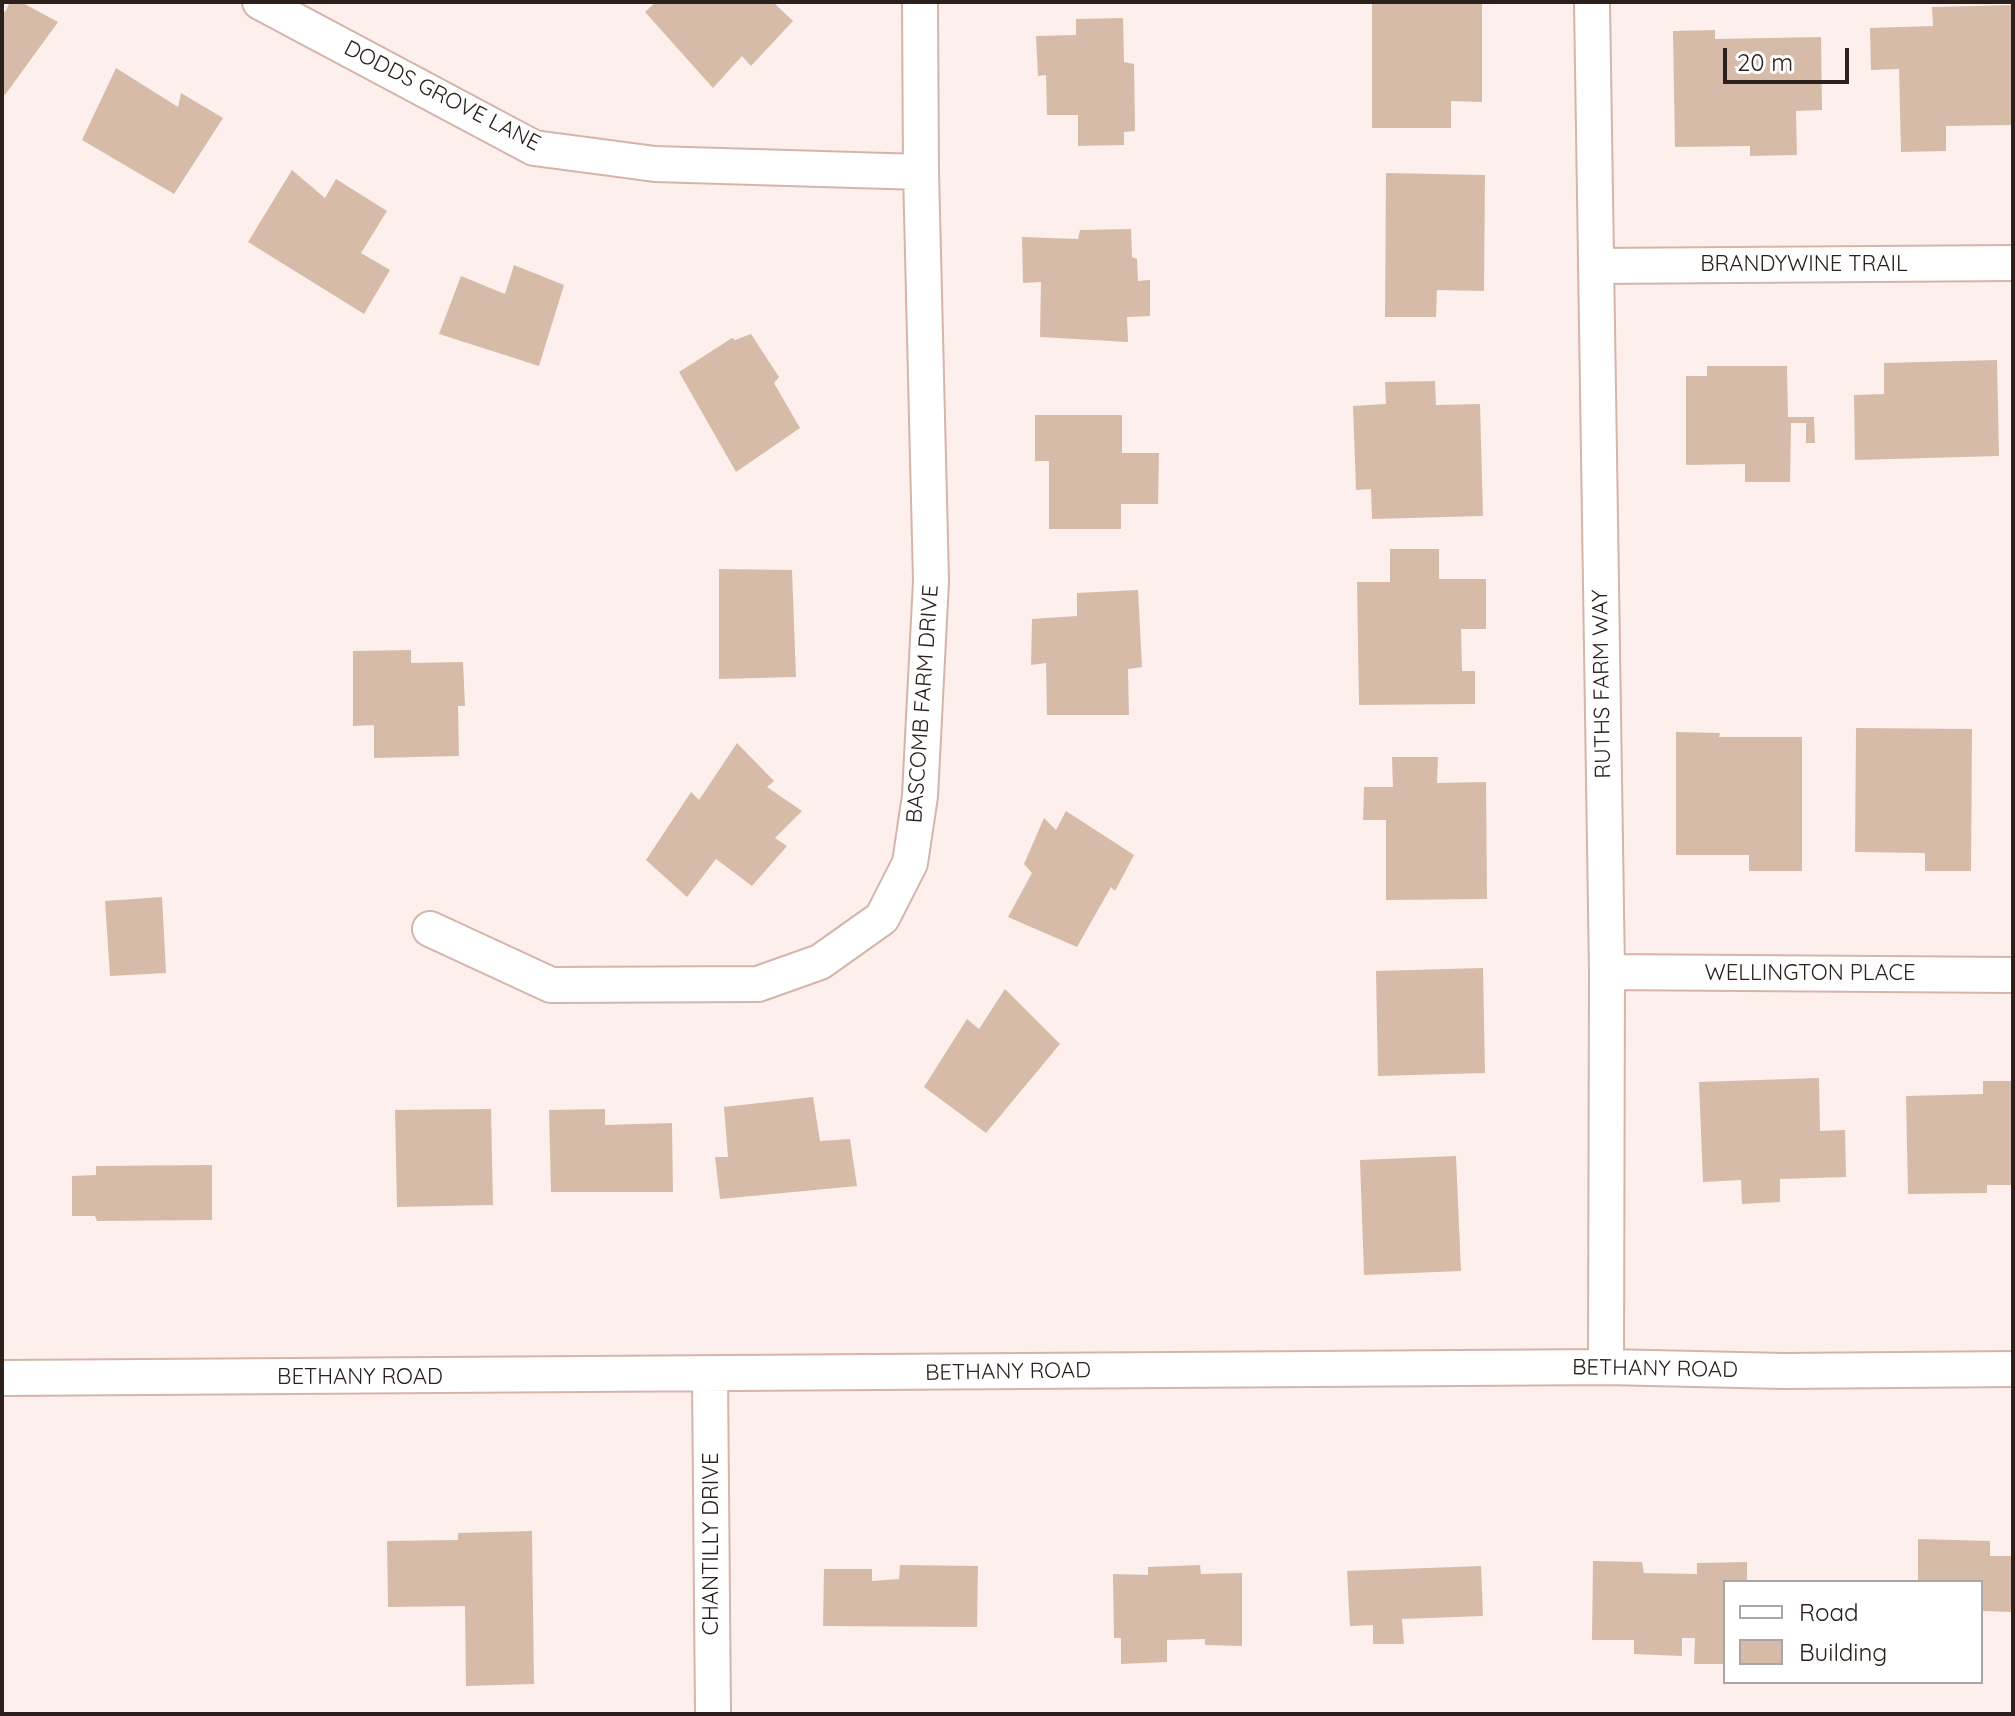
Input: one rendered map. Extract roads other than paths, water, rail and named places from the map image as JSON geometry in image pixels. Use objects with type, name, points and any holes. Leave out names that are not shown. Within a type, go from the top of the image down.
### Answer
[{"type":"street","name":"DODDS GROVE LANE","points":[[260,2],[534,148],[655,164],[921,172]]},
{"type":"street","name":"BASCOMB FARM DRIVE","points":[[430,929],[551,985],[758,984],[820,962],[882,918],[910,863],[920,796],[931,581],[920,2]]},
{"type":"street","name":"RUTHS FARM WAY","points":[[1592,2],[1607,972],[1606,1367]]},
{"type":"street","name":"BRANDYWINE TRAIL","points":[[1596,266],[2013,263]]},
{"type":"street","name":"WELLINGTON PLACE","points":[[1607,972],[2013,975]]},
{"type":"street","name":"BETHANY ROAD","points":[[2,1378],[1606,1367],[1784,1371],[2013,1369]]},
{"type":"street","name":"CHANTILLY DRIVE","points":[[710,1375],[713,1714]]}]
